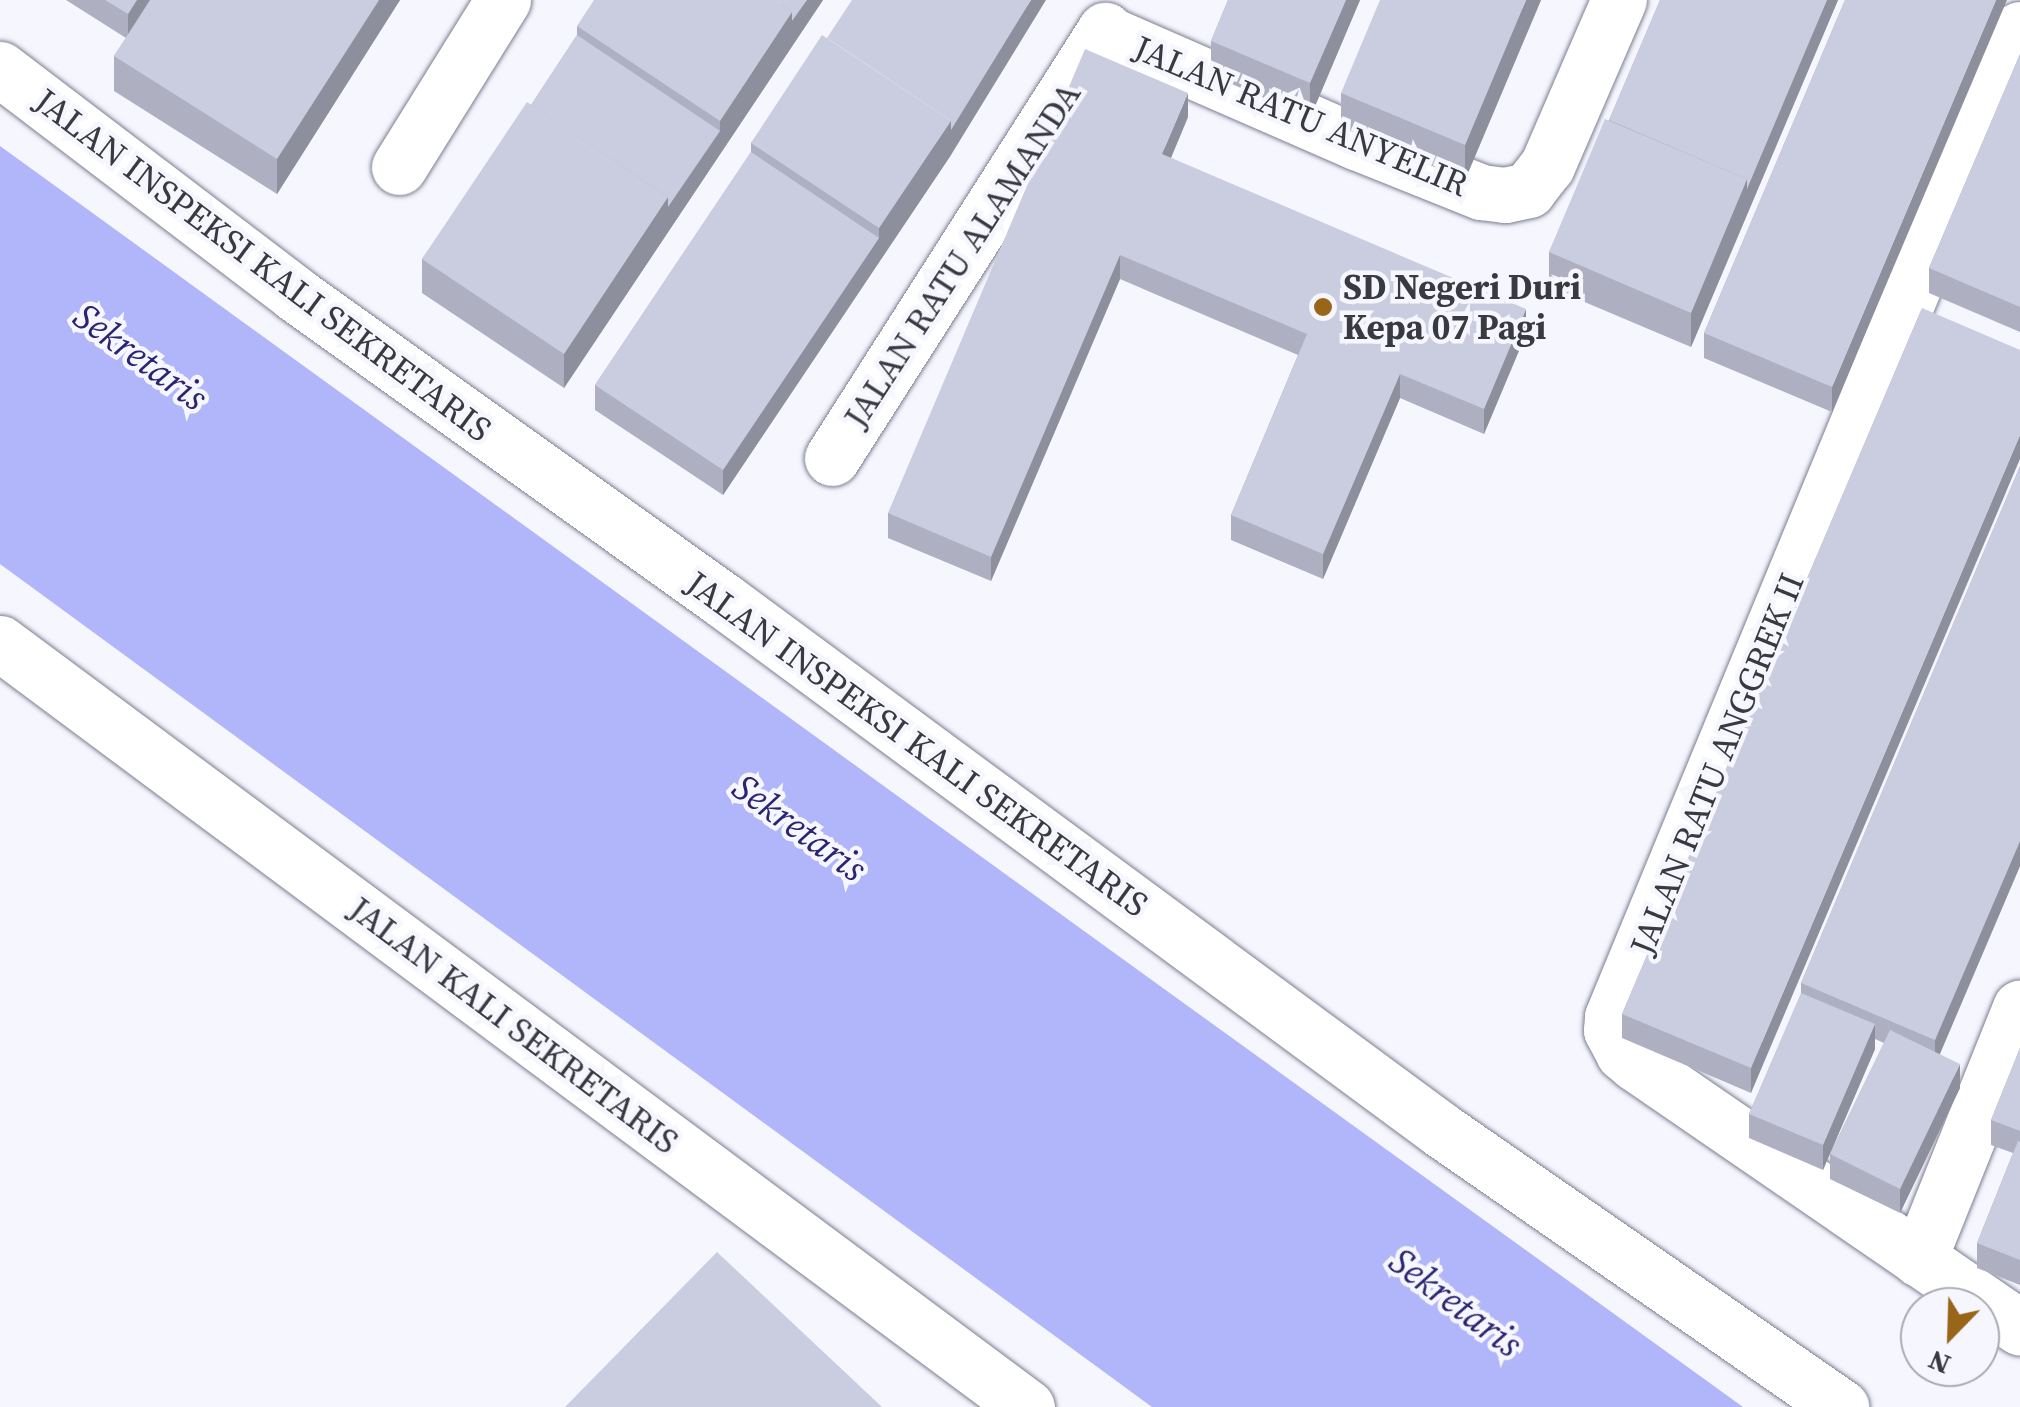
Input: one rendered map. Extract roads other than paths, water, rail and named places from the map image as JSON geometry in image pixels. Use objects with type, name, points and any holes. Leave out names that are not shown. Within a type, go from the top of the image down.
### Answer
[{"type":"street","points":[[399,167],[503,0]]},
{"type":"street","name":"JALAN RATU ANYELIR","points":[[1112,16],[1356,142],[1481,192],[1505,196],[1528,190],[1548,166],[1619,0]]},
{"type":"street","name":"JALAN RATU ALAMANDA","points":[[832,458],[1112,16]]},
{"type":"street","name":"JALAN RATU ANGGREK II","points":[[2020,28],[1612,1017],[1615,1041],[1635,1063],[2020,1328]]},
{"type":"street","name":"JALAN INSPEKSI KALI SEKRETARIS","points":[[0,69],[295,294],[722,600],[1441,1130],[1841,1407]]},
{"type":"street","name":"JALAN KALI SEKRETARIS","points":[[0,643],[1027,1407]]},
{"type":"street","points":[[1919,1259],[2020,1008]]},
{"type":"water","name":"Sekretaris","points":[[0,146],[1743,1407],[1152,1407],[0,564]]},
{"type":"place","name":"SD Negeri Duri Kepa 07 Pagi","points":[[1323,307]]}]
